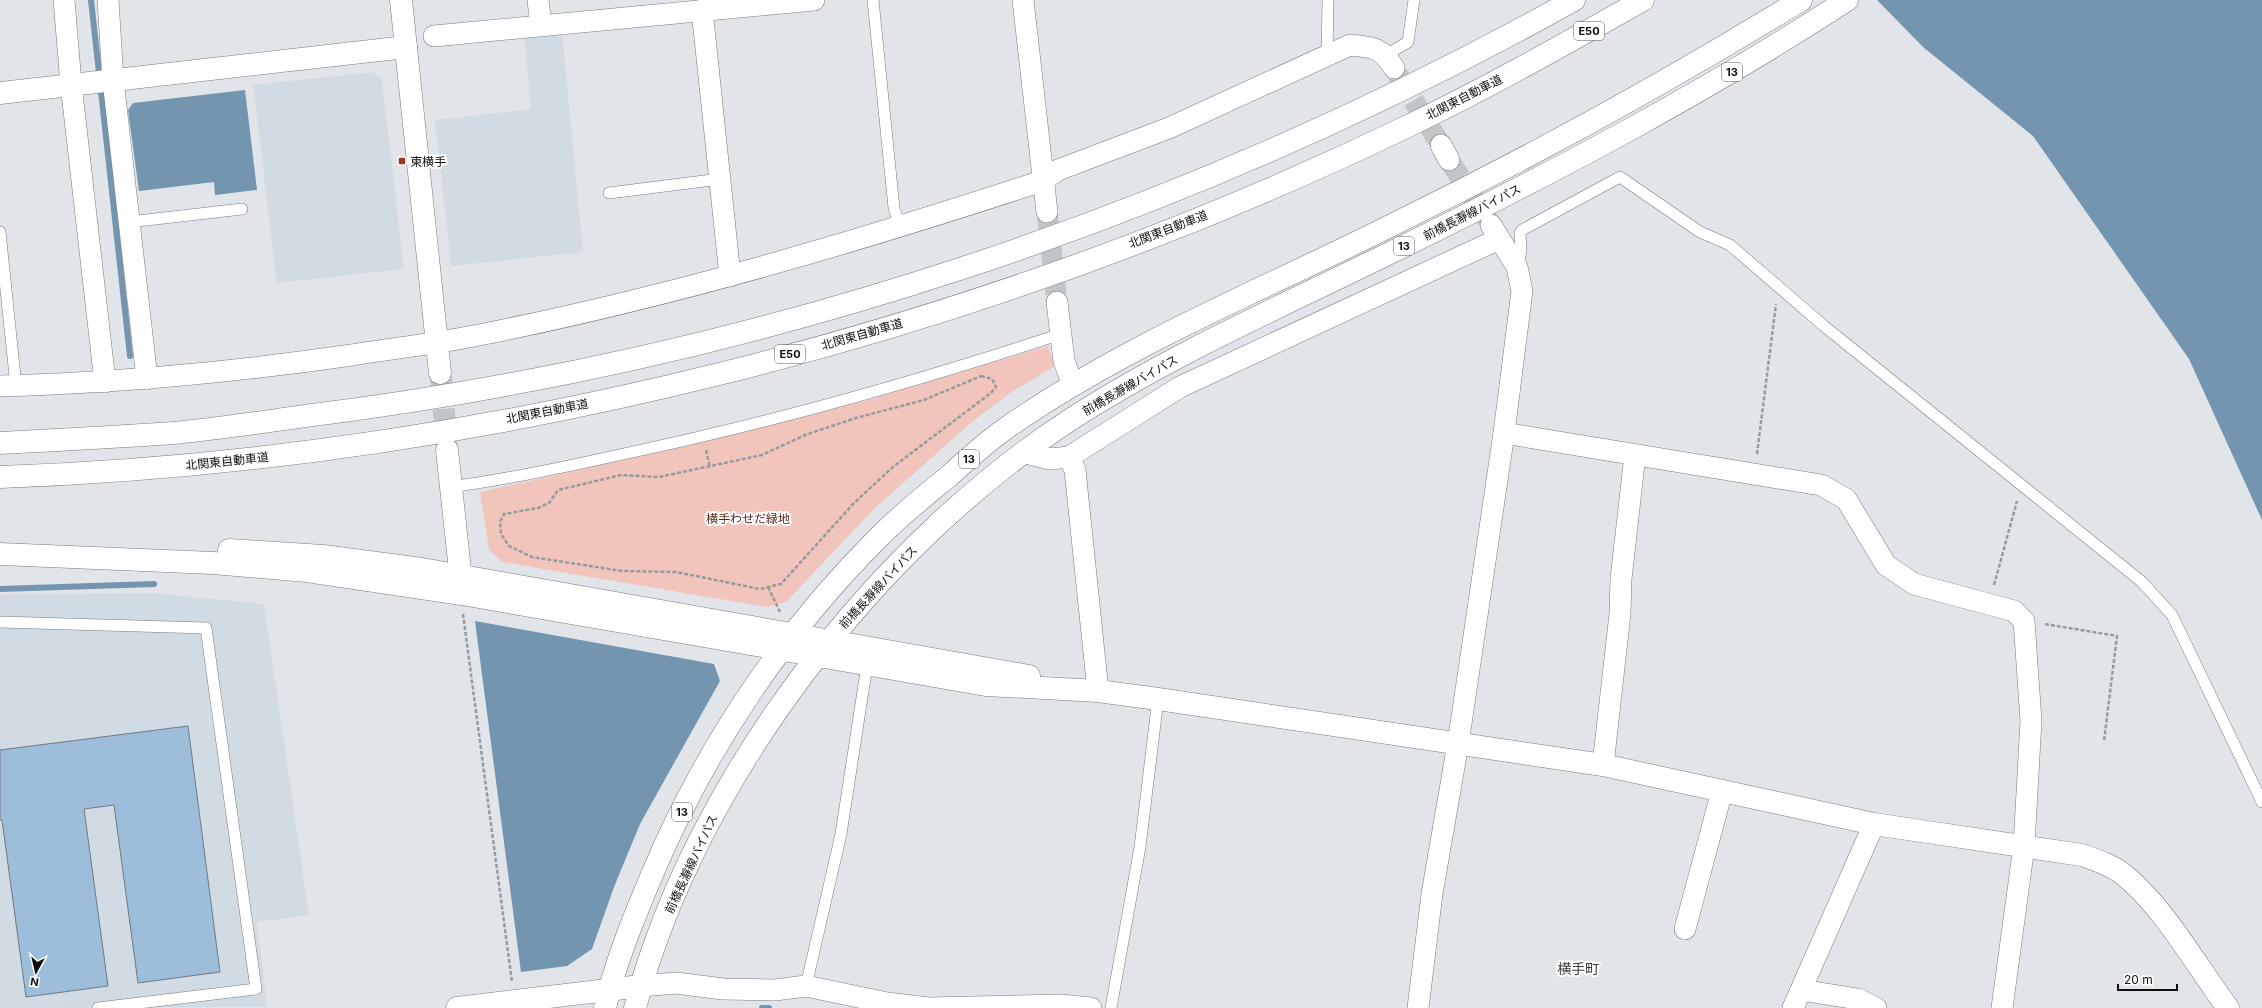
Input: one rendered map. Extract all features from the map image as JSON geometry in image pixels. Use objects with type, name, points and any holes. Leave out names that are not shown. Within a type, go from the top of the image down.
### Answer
[{"type":"main road","points":[[401,0],[440,373]]},
{"type":"main road","points":[[0,443],[178,432],[398,405],[522,382],[722,339],[960,269],[1079,228],[1292,142],[1392,95],[1508,37],[1574,0]]},
{"type":"main road","name":"北関東自動車道","points":[[0,477],[83,474],[183,466],[294,454],[523,416],[729,372],[971,301],[1089,260],[1180,225],[1306,173],[1406,126],[1535,61],[1643,0]]},
{"type":"main road","name":"前橋長瀞線バイパス","points":[[607,999],[634,917],[666,842],[705,768],[785,633],[882,534],[1002,431],[1073,385],[1178,326],[1393,225],[1595,121],[1708,57],[1801,0]]},
{"type":"main road","name":"前橋長瀞線バイパス","points":[[636,1008],[641,986],[662,926],[700,839],[762,734],[853,612],[914,548],[960,504],[1075,417],[1192,349],[1398,249],[1614,139],[1719,80],[1847,0]]},
{"type":"main road","points":[[0,93],[406,47]]},
{"type":"main road","points":[[447,450],[462,594]]},
{"type":"main road","points":[[0,554],[115,548],[243,550],[323,556],[462,594],[785,633],[867,665],[986,685],[1098,692],[1158,699],[1603,765],[1874,824],[2082,855],[2102,862],[2122,873],[2144,893],[2165,919],[2228,1008]]},
{"type":"main road","points":[[824,649],[1018,673],[1098,692]]},
{"type":"main road","points":[[457,1008],[607,999],[641,986]]},
{"type":"street","points":[[64,0],[75,84],[105,382]]},
{"type":"street","points":[[108,0],[111,80],[129,222],[146,379]]},
{"type":"street","points":[[538,0],[541,25]]},
{"type":"street","points":[[434,36],[814,0]]},
{"type":"street","points":[[1023,0],[1042,181],[1047,212]]},
{"type":"street","points":[[702,10],[730,276]]},
{"type":"street","points":[[8,386],[105,382],[228,372],[486,334],[607,307],[730,276],[900,227],[1042,181],[1058,170],[1169,128],[1327,57],[1350,45],[1373,47],[1390,61]]},
{"type":"street","points":[[1026,453],[1050,459],[1069,457],[1180,386],[1495,232],[1517,268],[1522,291],[1504,433],[1458,744],[1432,894],[1418,1008]]},
{"type":"street","points":[[1057,302],[1064,361],[1073,385]]},
{"type":"street","points":[[1504,433],[1821,486],[1846,499],[1886,565],[1914,584],[2014,611],[2024,621],[2031,721],[2024,846],[2002,1008]]},
{"type":"street","points":[[1603,765],[1635,455]]},
{"type":"street","points":[[1069,457],[1075,470],[1098,692]]},
{"type":"street","points":[[1685,929],[1722,791]]},
{"type":"street","points":[[1874,824],[1797,999],[1858,999],[1876,1008]]},
{"type":"street","points":[[641,986],[676,983],[723,989],[775,990],[806,986],[928,1008],[1060,1005],[1091,1008]]},
{"type":"lane","points":[[873,0],[894,208],[900,227]]},
{"type":"lane","points":[[1327,57],[1328,0]]},
{"type":"lane","points":[[1390,61],[1408,42],[1414,0]]},
{"type":"lane","points":[[1517,268],[1521,252],[1520,234],[1522,230],[1620,177],[1700,232],[1730,245],[1824,326],[2142,582],[2172,615],[2262,802]]},
{"type":"lane","points":[[609,193],[720,179]]},
{"type":"lane","points":[[129,222],[242,209]]},
{"type":"lane","points":[[0,232],[8,386]]},
{"type":"lane","points":[[450,486],[561,468],[703,437],[852,399],[976,362],[1061,334]]},
{"type":"lane","points":[[0,622],[206,628],[256,989],[98,1008]]},
{"type":"lane","points":[[806,986],[841,834],[867,665]]},
{"type":"lane","points":[[1111,1008],[1140,847],[1158,699]]},
{"type":"path","points":[[1754,474],[1779,287]]},
{"type":"path","points":[[981,376],[992,379],[996,387],[991,393],[894,466],[854,503],[781,584],[768,587],[760,589],[676,572],[622,571],[532,557],[509,546],[501,534],[500,522],[504,514],[538,508],[549,503],[558,490],[573,485],[621,475],[659,477],[762,455],[805,435],[856,418],[924,400],[981,376]]},
{"type":"path","points":[[1989,604],[2022,484]]},
{"type":"path","points":[[768,587],[785,633]]},
{"type":"path","points":[[462,594],[512,982]]},
{"type":"path","points":[[2024,621],[2117,636],[2104,741]]},
{"type":"shaded area","points":[[562,32],[583,252],[451,266],[435,120],[531,109],[524,36]]},
{"type":"shaded area","points":[[373,72],[382,80],[404,269],[277,283],[253,85]]},
{"type":"shaded area","points":[[152,593],[264,604],[309,915],[257,922],[267,1007],[0,1008],[0,595]]},
{"type":"green space","name":"横手わせだ緑地","points":[[1048,346],[1055,366],[1010,393],[973,421],[875,508],[786,602],[767,607],[502,562],[489,549],[480,492],[692,445],[868,400]]},
{"type":"water","points":[[1877,0],[2262,0],[2262,520],[2189,359],[2033,136],[1923,47]]},
{"type":"water","points":[[245,90],[257,190],[215,195],[214,182],[139,191],[128,110],[133,103]]},
{"type":"water","points":[[475,621],[714,664],[720,681],[640,824],[614,887],[592,949],[567,966],[521,972]]},
{"type":"building","points":[[188,726],[220,972],[138,983],[114,805],[84,809],[108,986],[26,997],[2,820],[0,820],[0,750]]},
{"type":"waterway","points":[[91,0],[130,356]]},
{"type":"waterway","points":[[0,589],[154,584]]},
{"type":"waterway","points":[[762,1008],[769,1008]]},
{"type":"tunnel","points":[[1397,74],[1441,145]]},
{"type":"tunnel","points":[[1449,160],[1489,222]]},
{"type":"tunnel","points":[[1047,212],[1057,302]]},
{"type":"tunnel","points":[[441,376],[447,449]]},
{"type":"place","name":"東横手","points":[[402,161]]},
{"type":"district","name":"横手町","points":[[1578,968]]}]
